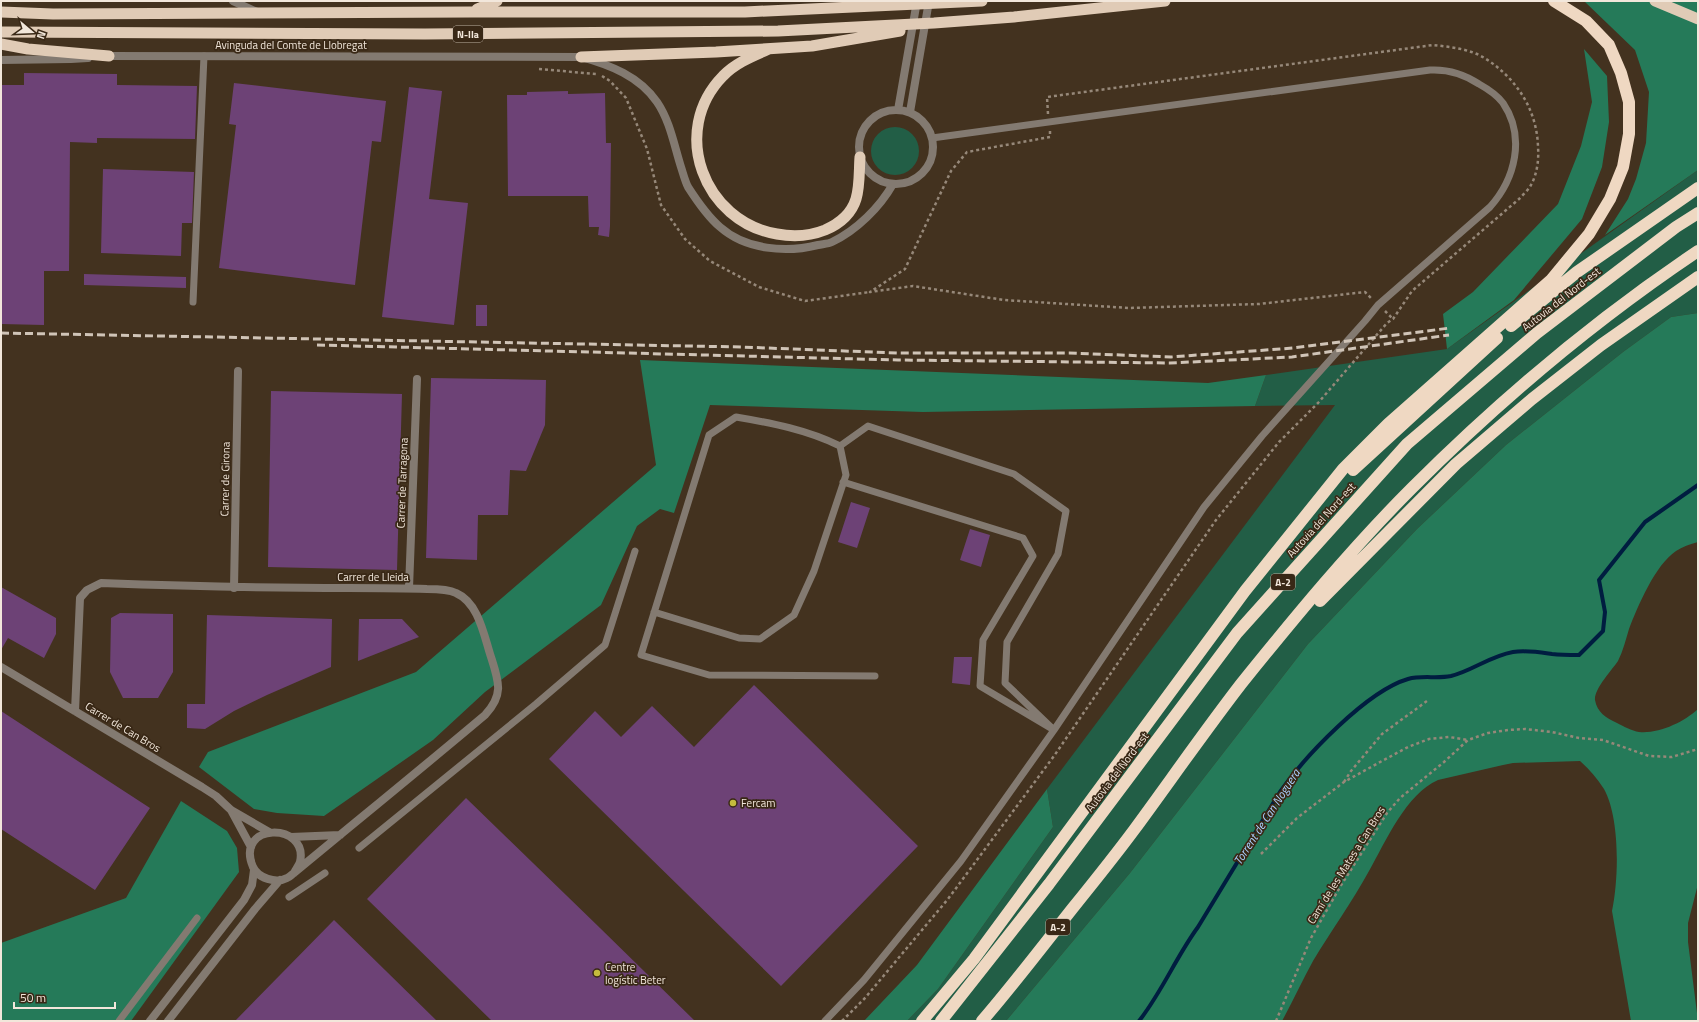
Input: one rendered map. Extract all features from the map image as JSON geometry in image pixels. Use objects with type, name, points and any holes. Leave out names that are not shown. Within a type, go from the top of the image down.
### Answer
[{"type":"highway","points":[[471,12],[497,1]]},
{"type":"highway","points":[[838,1],[874,6]]},
{"type":"highway","name":"N-IIa","points":[[1,12],[53,14],[745,12],[982,1]]},
{"type":"highway","name":"N-IIa","points":[[1,32],[425,34],[778,31],[934,23],[1014,17],[1165,1]]},
{"type":"highway","points":[[922,1021],[974,959],[1245,591],[1349,463],[1394,419],[1551,280],[1589,234],[1610,199],[1623,167],[1629,134],[1629,102],[1621,73],[1609,45],[1586,21],[1554,1]]},
{"type":"highway","points":[[1655,1],[1698,19]]},
{"type":"highway","points":[[581,57],[716,52],[819,45],[870,37],[934,23]]},
{"type":"highway","points":[[1,44],[109,56]]},
{"type":"highway","points":[[769,49],[743,60],[723,76],[711,90],[700,114],[696,130],[697,155],[702,172],[711,190],[724,207],[744,223],[768,233],[802,236],[819,232],[836,225],[848,214],[856,199],[860,157]]},
{"type":"highway","points":[[1245,591],[1355,468],[1510,326],[1577,272],[1698,188]]},
{"type":"highway","name":"Autovia del Nord-est","points":[[941,1021],[1049,884],[1237,633],[1407,444],[1537,333],[1676,227],[1698,213]]},
{"type":"highway","name":"A-2","points":[[982,1021],[1010,988],[1133,831],[1194,746],[1266,655],[1337,570],[1411,489],[1512,394],[1565,350],[1619,308],[1698,251]]},
{"type":"highway","points":[[1266,655],[1456,464],[1532,399],[1601,345],[1698,277]]},
{"type":"street","points":[[233,1],[261,14]]},
{"type":"street","points":[[898,110],[916,1]]},
{"type":"street","points":[[910,112],[929,1]]},
{"type":"street","name":"Avinguda del Comte de Llobregat","points":[[1,60],[71,60],[109,56],[581,57],[602,63],[622,72],[642,85],[657,102],[670,127],[687,184],[701,206],[721,228],[742,240],[770,249],[792,250],[832,242],[869,215],[887,194],[893,184]]},
{"type":"street","points":[[888,110],[910,112],[923,121],[928,128],[932,138],[933,151],[931,159],[922,173],[908,182],[893,184],[876,180],[869,175],[860,157],[858,147],[864,128],[870,120],[878,114],[888,110]]},
{"type":"street","name":"Carrer de Girona","points":[[234,588],[238,371]]},
{"type":"street","name":"Carrer de Tarragona","points":[[409,588],[417,379]]},
{"type":"street","name":"Carrer de Lleida","points":[[75,711],[80,598],[87,590],[100,583],[234,588],[409,588],[456,592],[466,599],[476,613],[497,676],[499,690],[493,707],[294,873]]},
{"type":"street","name":"Carrer de Can Bros","points":[[1,667],[216,796],[231,810],[269,832]]},
{"type":"street","name":"Carrer de Can Bros","points":[[231,810],[251,847]]},
{"type":"street","points":[[269,832],[282,832],[291,837],[297,844],[300,852],[300,862],[294,873],[287,878],[280,880],[266,879],[254,870],[251,863],[251,847],[259,837],[269,832]]},
{"type":"street","points":[[291,837],[340,835]]},
{"type":"street","points":[[150,1021],[244,900],[252,885],[254,870]]},
{"type":"street","points":[[168,1021],[255,909],[280,880]]},
{"type":"lane","points":[[193,302],[204,56]]},
{"type":"lane","points":[[825,1021],[864,980],[961,861],[1054,730],[1204,507],[1262,436],[1312,378],[1365,321],[1378,304],[1490,207],[1500,196],[1513,170],[1516,155],[1513,129],[1509,114],[1502,102],[1492,92],[1472,79],[1458,73],[1445,70],[1430,70],[932,138]]},
{"type":"lane","points":[[840,446],[822,437],[770,423],[736,417],[709,435],[641,655],[708,675],[875,676]]},
{"type":"lane","points":[[840,446],[868,426],[1014,474],[1066,511],[1058,554],[1007,642],[1005,683],[1054,730]]},
{"type":"lane","points":[[654,612],[739,638],[760,639],[794,615],[814,571],[846,475],[840,446]]},
{"type":"lane","points":[[844,482],[1023,538],[1033,556],[983,640],[980,686],[1054,730]]},
{"type":"lane","points":[[359,848],[536,704],[605,645],[635,551]]},
{"type":"lane","points":[[289,897],[325,873]]},
{"type":"lane","points":[[119,1021],[197,918]]},
{"type":"path","points":[[842,1021],[865,998],[962,880],[1054,756],[1216,520],[1279,442],[1318,403],[1387,323],[1393,319],[1402,303],[1412,291],[1519,199],[1531,186],[1536,172],[1538,134],[1533,114],[1522,93],[1506,75],[1485,58],[1460,49],[1433,45],[1047,97],[1050,137],[967,152],[951,171],[905,270],[870,292],[913,286],[1004,300],[1129,308],[1259,304],[1365,292],[1393,319]]},
{"type":"path","points":[[1344,782],[1351,771],[1382,734],[1427,701]]},
{"type":"path","name":"Camí de les Mates a Can Bros","points":[[1276,1021],[1311,938],[1380,822],[1400,798],[1468,740],[1483,735],[1508,730],[1531,730],[1552,732],[1579,738],[1603,740],[1649,756],[1672,757],[1698,750]]},
{"type":"path","points":[[1261,854],[1297,818],[1344,782],[1408,747],[1429,739],[1449,737],[1468,740]]},
{"type":"green space","points":[[1584,1],[1698,1],[1698,170],[1605,235],[1628,199],[1636,179],[1646,143],[1649,92],[1635,50]]},
{"type":"green space","points":[[1584,49],[1607,76],[1609,122],[1602,167],[1582,219],[1514,300],[1447,349],[1443,314],[1473,292],[1558,204],[1581,146],[1592,102]]},
{"type":"green space","points":[[895,127],[904,129],[912,134],[917,142],[919,151],[917,160],[912,168],[904,173],[895,175],[886,173],[878,168],[873,160],[871,151],[873,142],[878,134],[886,129]]},
{"type":"green space","points":[[1698,170],[1698,313],[1671,317],[1623,352],[1506,445],[1417,529],[1308,644],[1130,873],[1006,1021],[907,1021],[938,989],[1053,827],[1047,789],[1335,405],[1255,406],[1266,375],[1447,349]]},
{"type":"green space","points":[[1698,313],[1698,542],[1676,551],[1668,557],[1654,576],[1637,609],[1618,661],[1600,685],[1595,696],[1595,700],[1598,708],[1606,717],[1633,731],[1639,732],[1655,731],[1671,726],[1686,718],[1698,709],[1698,884],[1688,923],[1688,942],[1698,1021],[1631,1021],[1612,911],[1617,866],[1617,848],[1613,816],[1604,789],[1593,774],[1580,761],[1513,763],[1438,780],[1416,796],[1398,820],[1349,905],[1313,961],[1282,1021],[1006,1021],[1130,873],[1308,644],[1417,529],[1506,445],[1623,352],[1671,317]]},
{"type":"green space","points":[[640,360],[1208,383],[1266,375],[1255,406],[923,412],[710,405],[674,513],[660,509],[637,526],[601,605],[485,692],[433,740],[324,816],[277,813],[254,809],[199,767],[208,752],[416,672],[656,465]]},
{"type":"green space","points":[[1047,789],[1053,827],[938,989],[907,1021],[864,1021],[917,965]]},
{"type":"green space","points":[[181,801],[227,831],[237,848],[239,872],[131,1021],[1,1021],[1,943],[126,898]]},
{"type":"building","points":[[24,73],[117,74],[117,85],[197,86],[195,139],[97,138],[97,143],[70,142],[69,271],[44,271],[44,325],[1,324],[1,85],[24,85]]},
{"type":"building","points":[[234,83],[386,101],[381,142],[372,141],[355,285],[219,268],[236,125],[229,124]]},
{"type":"building","points":[[409,87],[442,91],[429,199],[468,203],[454,325],[382,317]]},
{"type":"building","points":[[568,91],[568,94],[605,93],[606,143],[611,143],[609,237],[598,235],[599,227],[589,227],[588,196],[508,196],[507,95],[527,95],[527,92]]},
{"type":"building","points":[[103,169],[194,172],[192,223],[182,223],[181,256],[101,253]]},
{"type":"building","points":[[84,274],[186,277],[186,288],[84,285]]},
{"type":"building","points":[[476,305],[487,305],[487,326],[476,326]]},
{"type":"building","points":[[431,378],[546,380],[545,425],[526,471],[510,470],[508,515],[478,515],[477,560],[426,558]]},
{"type":"building","points":[[271,391],[402,394],[397,570],[268,567]]},
{"type":"building","points":[[851,502],[870,508],[857,548],[838,542]]},
{"type":"building","points":[[970,529],[990,535],[981,567],[960,560]]},
{"type":"building","points":[[1,587],[56,618],[56,634],[44,658],[8,638],[1,650]]},
{"type":"building","points":[[120,613],[173,614],[173,672],[158,698],[123,698],[110,672],[111,618]]},
{"type":"building","points":[[207,615],[332,619],[331,667],[234,711],[205,729],[187,728],[187,704],[205,704]]},
{"type":"building","points":[[359,619],[402,619],[419,637],[358,661]]},
{"type":"building","points":[[954,657],[972,657],[970,685],[952,683]]},
{"type":"building","name":"Fercam","points":[[754,685],[918,846],[781,986],[549,759],[595,711],[621,737],[652,706],[694,747]]},
{"type":"building","points":[[1,711],[150,808],[95,890],[1,829]]},
{"type":"building","points":[[466,798],[695,1021],[492,1021],[367,899]]},
{"type":"building","points":[[334,920],[437,1021],[235,1021]]},
{"type":"waterway","name":"Torrent de Can Noguera","points":[[1139,1021],[1155,998],[1190,938],[1280,792],[1305,761],[1338,726],[1374,697],[1392,686],[1408,679],[1419,677],[1451,676],[1459,674],[1497,657],[1518,651],[1579,655],[1603,631],[1605,612],[1599,580],[1645,522],[1698,485]]},
{"type":"railway","points":[[1,333],[741,347],[897,353],[1069,353],[1171,357],[1293,348],[1450,328]]},
{"type":"railway","points":[[317,345],[898,360],[1170,363],[1292,357],[1449,335]]},
{"type":"place","name":"Fercam","points":[[733,803]]},
{"type":"place","name":"Centre logístic Beter","points":[[597,973]]}]
